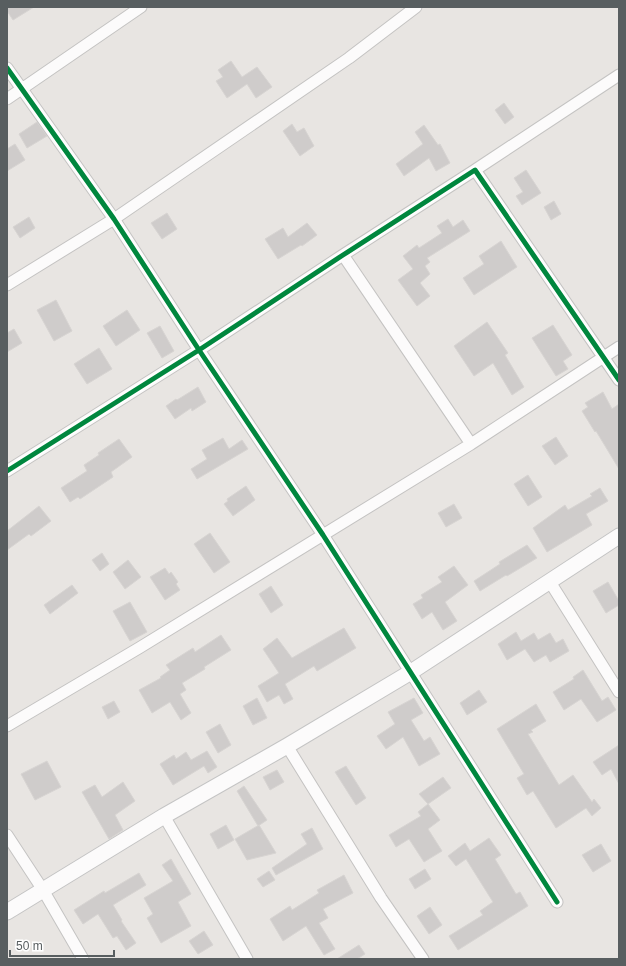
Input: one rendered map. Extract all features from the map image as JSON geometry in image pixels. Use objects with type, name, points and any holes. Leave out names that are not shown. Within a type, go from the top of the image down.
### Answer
[{"type":"street","points":[[7,99],[141,7]]},
{"type":"street","points":[[7,285],[114,219],[349,58],[416,7]]},
{"type":"street","points":[[7,68],[114,219],[199,350],[323,535],[557,902]]},
{"type":"street","points":[[7,471],[199,350],[619,75]]},
{"type":"street","points":[[475,170],[619,380]]},
{"type":"street","points":[[342,255],[471,444]]},
{"type":"street","points":[[7,726],[145,644],[471,444],[619,347]]},
{"type":"street","points":[[7,912],[164,816],[411,672],[619,536]]},
{"type":"street","points":[[550,582],[619,692]]},
{"type":"street","points":[[286,746],[381,898],[423,959]]},
{"type":"street","points":[[164,816],[247,959]]},
{"type":"street","points":[[7,835],[43,890],[83,959]]},
{"type":"building","points":[[7,7],[34,7],[13,20],[7,11]]},
{"type":"building","points":[[231,61],[242,77],[257,67],[272,87],[256,98],[247,84],[227,98],[216,81],[223,77],[218,70]]},
{"type":"building","points":[[504,103],[514,117],[505,124],[495,110]]},
{"type":"building","points":[[37,122],[47,136],[27,148],[19,134]]},
{"type":"building","points":[[292,124],[297,132],[304,128],[314,146],[300,156],[283,131]]},
{"type":"building","points":[[424,125],[438,145],[440,144],[450,163],[436,171],[429,158],[404,176],[396,164],[423,144],[415,132]]},
{"type":"building","points":[[15,144],[25,160],[7,171],[7,149]]},
{"type":"building","points":[[526,170],[541,193],[522,205],[516,196],[523,192],[514,178]]},
{"type":"building","points":[[554,201],[561,214],[551,220],[544,207]]},
{"type":"building","points":[[167,213],[177,229],[162,239],[151,223]]},
{"type":"building","points":[[29,217],[35,228],[20,238],[13,227]]},
{"type":"building","points":[[448,219],[453,227],[463,220],[470,231],[427,258],[430,262],[425,266],[430,274],[420,283],[430,296],[417,306],[398,280],[413,269],[403,256],[417,245],[419,248],[442,233],[437,226]]},
{"type":"building","points":[[307,223],[317,235],[302,246],[301,245],[278,259],[265,239],[283,228],[288,237]]},
{"type":"building","points":[[501,241],[517,267],[474,295],[463,278],[484,264],[479,256]]},
{"type":"building","points":[[56,300],[72,331],[54,341],[37,310]]},
{"type":"building","points":[[127,310],[140,330],[116,346],[103,326]]},
{"type":"building","points":[[487,322],[508,353],[505,355],[524,387],[512,395],[493,363],[474,376],[454,346]]},
{"type":"building","points":[[553,325],[572,355],[563,361],[568,369],[556,376],[532,338]]},
{"type":"building","points":[[160,326],[174,351],[162,358],[147,333]]},
{"type":"building","points":[[14,329],[22,343],[7,352],[7,333]]},
{"type":"building","points":[[99,348],[112,369],[87,384],[74,364]]},
{"type":"building","points":[[198,387],[206,402],[192,411],[191,408],[175,419],[166,406]]},
{"type":"building","points":[[603,392],[612,409],[619,404],[619,469],[582,411],[588,407],[585,403]]},
{"type":"building","points":[[556,437],[568,456],[555,465],[542,446]]},
{"type":"building","points":[[223,438],[229,449],[242,440],[248,449],[197,479],[191,469],[207,459],[202,450]]},
{"type":"building","points":[[119,439],[132,457],[111,472],[113,477],[80,499],[78,497],[70,502],[61,488],[87,471],[84,465],[99,455],[98,453]]},
{"type":"building","points":[[528,475],[542,497],[528,506],[514,484]]},
{"type":"building","points":[[246,486],[255,500],[233,516],[224,504],[228,501],[227,499]]},
{"type":"building","points":[[600,488],[608,501],[586,514],[592,525],[547,552],[533,528],[565,505],[568,510],[592,496],[590,494]]},
{"type":"building","points":[[454,504],[462,518],[446,527],[438,513]]},
{"type":"building","points":[[39,506],[51,521],[31,536],[29,534],[7,550],[7,531]]},
{"type":"building","points":[[210,533],[230,562],[214,573],[194,544]]},
{"type":"building","points":[[527,545],[537,558],[480,591],[474,581],[500,564],[499,562]]},
{"type":"building","points":[[102,553],[109,564],[100,571],[92,560]]},
{"type":"building","points":[[128,560],[141,577],[125,589],[113,572]]},
{"type":"building","points":[[454,566],[468,585],[445,602],[457,621],[443,630],[432,612],[422,619],[413,604],[423,598],[421,595],[442,582],[438,577]]},
{"type":"building","points":[[165,568],[169,574],[171,572],[178,582],[176,584],[180,590],[165,600],[150,577]]},
{"type":"building","points":[[608,582],[619,601],[619,605],[606,613],[593,591]]},
{"type":"building","points":[[72,585],[78,593],[50,614],[44,605]]},
{"type":"building","points":[[271,586],[283,605],[271,613],[259,594]]},
{"type":"building","points":[[130,602],[147,632],[130,641],[113,611]]},
{"type":"building","points":[[344,628],[356,648],[317,671],[314,666],[285,684],[293,699],[284,704],[279,695],[267,702],[258,686],[279,673],[263,649],[277,638],[292,658]]},
{"type":"building","points":[[516,632],[521,641],[534,633],[538,640],[550,633],[556,643],[563,639],[569,651],[550,662],[546,655],[534,662],[525,649],[507,660],[498,644]]},
{"type":"building","points":[[221,635],[231,650],[204,667],[205,669],[182,683],[186,690],[180,694],[191,713],[181,720],[170,702],[152,713],[139,690],[161,678],[160,677],[170,670],[166,665],[193,648],[195,652]]},
{"type":"building","points":[[583,670],[602,701],[608,697],[616,710],[597,722],[581,699],[564,710],[553,692],[574,679],[573,677]]},
{"type":"building","points":[[479,690],[487,702],[467,715],[460,703]]},
{"type":"building","points":[[257,698],[267,718],[253,725],[243,706]]},
{"type":"building","points":[[414,698],[423,713],[411,720],[424,741],[430,737],[440,754],[419,766],[403,737],[386,749],[377,736],[395,724],[388,712]]},
{"type":"building","points":[[114,701],[120,712],[108,719],[102,707]]},
{"type":"building","points":[[536,704],[546,721],[531,730],[533,732],[528,734],[559,785],[573,775],[592,802],[594,799],[601,808],[592,816],[586,808],[556,828],[533,791],[527,795],[517,778],[524,774],[497,729]]},
{"type":"building","points":[[220,724],[231,745],[218,753],[206,732]]},
{"type":"building","points":[[619,745],[619,784],[611,769],[602,775],[593,762]]},
{"type":"building","points":[[207,751],[217,767],[208,773],[204,766],[173,785],[160,764],[174,755],[176,759],[186,752],[191,760]]},
{"type":"building","points":[[47,761],[61,787],[35,800],[21,774]]},
{"type":"building","points":[[346,766],[366,798],[356,805],[335,772]]},
{"type":"building","points":[[277,770],[284,782],[270,790],[263,777]]},
{"type":"building","points":[[443,777],[451,788],[428,804],[419,794]]},
{"type":"building","points":[[123,782],[135,801],[115,815],[123,830],[109,839],[82,792],[95,785],[102,797]]},
{"type":"building","points":[[244,786],[267,820],[258,826],[237,791]]},
{"type":"building","points":[[428,804],[440,820],[428,829],[442,851],[424,862],[409,839],[396,847],[389,835],[421,816],[418,812]]},
{"type":"building","points":[[226,825],[234,840],[218,849],[210,834]]},
{"type":"building","points":[[259,825],[276,853],[247,860],[235,839]]},
{"type":"building","points":[[312,828],[323,849],[276,875],[272,868],[307,844],[301,834]]},
{"type":"building","points":[[489,838],[501,855],[495,859],[516,894],[520,892],[528,906],[458,950],[449,936],[483,915],[480,911],[493,902],[466,859],[456,866],[448,856],[465,843],[470,851]]},
{"type":"building","points":[[601,844],[611,861],[593,872],[582,855]]},
{"type":"building","points":[[171,859],[191,894],[178,902],[191,926],[161,943],[147,918],[153,914],[144,898],[173,881],[162,865]]},
{"type":"building","points":[[425,869],[431,879],[415,889],[409,879]]},
{"type":"building","points":[[269,871],[275,880],[263,887],[257,879]]},
{"type":"building","points":[[139,873],[146,885],[113,905],[122,920],[121,921],[136,943],[126,950],[117,936],[113,938],[98,914],[83,924],[74,910],[104,891],[105,893]]},
{"type":"building","points":[[344,875],[353,893],[323,909],[328,918],[319,923],[335,949],[324,955],[306,926],[283,941],[270,919],[290,906],[292,910],[319,893],[317,890]]},
{"type":"building","points":[[430,907],[442,925],[429,934],[417,916]]},
{"type":"building","points":[[204,931],[213,945],[198,954],[189,941]]},
{"type":"building","points":[[359,945],[365,954],[357,959],[337,959]]},
{"type":"cycle path","points":[[7,68],[114,219],[199,350],[323,535],[557,902]]},
{"type":"cycle path","points":[[7,471],[199,350],[475,170],[619,380]]}]
